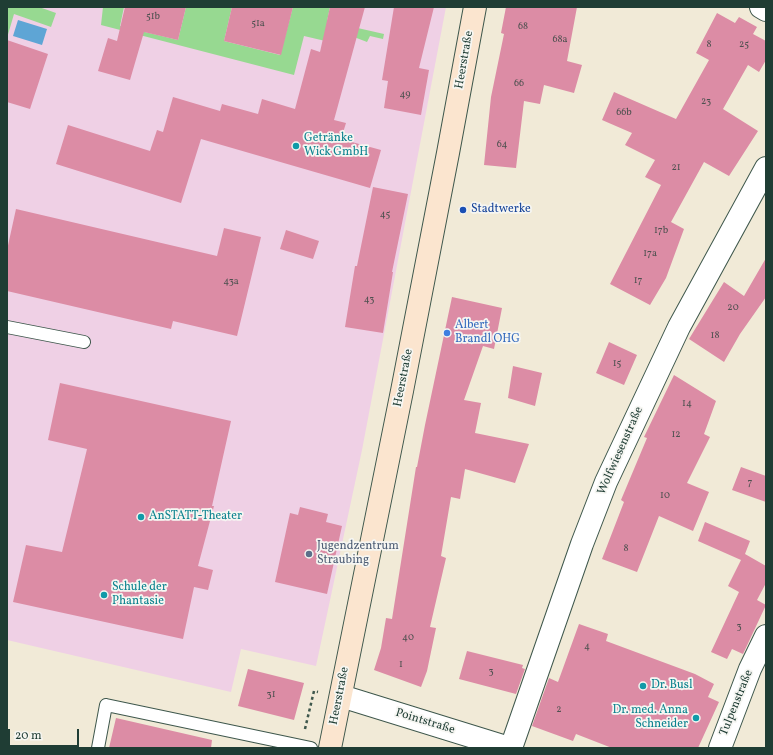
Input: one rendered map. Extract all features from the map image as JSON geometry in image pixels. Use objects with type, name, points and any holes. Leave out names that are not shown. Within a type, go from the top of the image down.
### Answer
[{"type":"street","name":"Heerstraße","points":[[330,748],[448,153],[475,7]]},
{"type":"street","points":[[761,7],[766,10]]},
{"type":"street","name":"Wolfwiesenstraße","points":[[510,748],[582,544],[606,482],[679,327],[766,168]]},
{"type":"street","name":"Tulpenstraße","points":[[720,748],[750,670],[766,636]]},
{"type":"street","name":"Pointstraße","points":[[341,696],[510,748]]},
{"type":"lane","points":[[7,327],[84,342]]},
{"type":"lane","points":[[98,748],[106,705],[311,748]]},
{"type":"shaded area","points":[[7,7],[446,7],[362,450],[316,666],[241,649],[231,692],[7,640]]},
{"type":"green space","points":[[7,7],[39,7],[56,13],[51,27],[14,14],[7,38]]},
{"type":"green space","points":[[103,7],[124,7],[120,26],[178,40],[186,7],[232,7],[224,41],[280,55],[293,7],[330,7],[327,21],[384,34],[383,39],[370,36],[367,42],[354,37],[351,47],[304,36],[294,75],[101,25]]},
{"type":"water","points":[[18,20],[47,29],[42,45],[13,36]]},
{"type":"building","points":[[125,7],[186,7],[178,40],[144,32],[130,80],[98,71],[108,38],[117,41]]},
{"type":"building","points":[[232,7],[293,7],[281,55],[224,41]]},
{"type":"building","points":[[330,7],[365,7],[334,120],[346,123],[341,139],[381,150],[370,188],[201,139],[181,203],[56,164],[68,125],[150,151],[157,130],[163,132],[173,97],[220,111],[222,104],[258,114],[262,99],[295,109],[311,49],[320,52]]},
{"type":"building","points":[[394,7],[434,7],[419,68],[429,70],[421,115],[384,108],[388,81],[382,80]]},
{"type":"building","points":[[506,7],[577,7],[567,61],[582,65],[574,93],[544,85],[540,104],[524,101],[516,168],[484,165],[491,97],[504,34],[501,33]]},
{"type":"building","points":[[717,13],[735,23],[739,17],[757,27],[753,34],[766,41],[766,60],[759,72],[748,65],[723,109],[758,131],[729,176],[704,162],[671,222],[684,229],[666,278],[650,305],[610,284],[661,185],[645,177],[655,160],[625,145],[632,133],[602,120],[614,92],[676,119],[709,60],[696,53]]},
{"type":"building","points":[[7,40],[48,54],[30,109],[7,102]]},
{"type":"building","points":[[373,187],[408,194],[392,272],[383,333],[345,327],[355,266],[357,266]]},
{"type":"building","points":[[16,209],[217,256],[224,228],[261,237],[237,336],[173,321],[171,329],[7,291],[7,250]]},
{"type":"building","points":[[286,230],[319,241],[313,259],[280,249]]},
{"type":"building","points":[[766,258],[766,297],[740,334],[724,362],[689,339],[724,282],[744,296]]},
{"type":"building","points":[[452,297],[502,308],[494,349],[483,346],[464,400],[481,403],[475,433],[529,444],[515,483],[465,469],[460,499],[451,497],[441,556],[446,558],[430,627],[436,628],[427,671],[421,687],[374,670],[381,648],[386,618],[392,619],[416,467]]},
{"type":"building","points":[[609,342],[637,355],[624,385],[596,373]]},
{"type":"building","points":[[513,366],[542,373],[535,406],[508,398]]},
{"type":"building","points":[[674,375],[716,401],[704,434],[710,437],[687,483],[709,492],[693,531],[659,516],[637,572],[602,559],[624,502],[621,500],[647,438],[644,437]]},
{"type":"building","points":[[60,383],[231,421],[212,506],[214,506],[198,566],[213,570],[208,590],[194,587],[183,639],[13,602],[26,545],[62,552],[87,449],[48,440]]},
{"type":"building","points":[[741,467],[766,476],[766,502],[732,490]]},
{"type":"building","name":"Jugendzentrum Straubing","points":[[300,507],[328,514],[326,522],[342,526],[327,594],[275,582],[290,513],[298,515]]},
{"type":"building","points":[[705,522],[750,541],[745,554],[766,566],[766,583],[757,600],[766,605],[743,654],[732,649],[727,659],[711,652],[739,592],[728,586],[741,560],[698,541]]},
{"type":"building","points":[[579,624],[608,634],[606,641],[695,674],[714,684],[708,697],[719,702],[698,748],[612,748],[576,734],[573,741],[532,726],[549,678],[558,682]]},
{"type":"building","points":[[467,651],[523,665],[522,668],[525,669],[516,694],[459,679]]},
{"type":"building","points":[[248,669],[304,683],[294,720],[238,706]]},
{"type":"building","points":[[116,718],[212,740],[211,748],[109,748]]},
{"type":"place","name":"Getränke Wick GmbH","points":[[296,146]]},
{"type":"place","name":"Stadtwerke","points":[[463,210]]},
{"type":"place","name":"Albert Brandl OHG","points":[[447,333]]},
{"type":"place","name":"AnSTATT-Theater","points":[[141,517]]},
{"type":"place","name":"Jugendzentrum Straubing","points":[[309,554]]},
{"type":"place","name":"Schule der Phantasie","points":[[104,595]]},
{"type":"place","name":"Dr. Busl","points":[[643,686]]},
{"type":"place","name":"Dr. med. Anna Schneider","points":[[696,718]]}]
